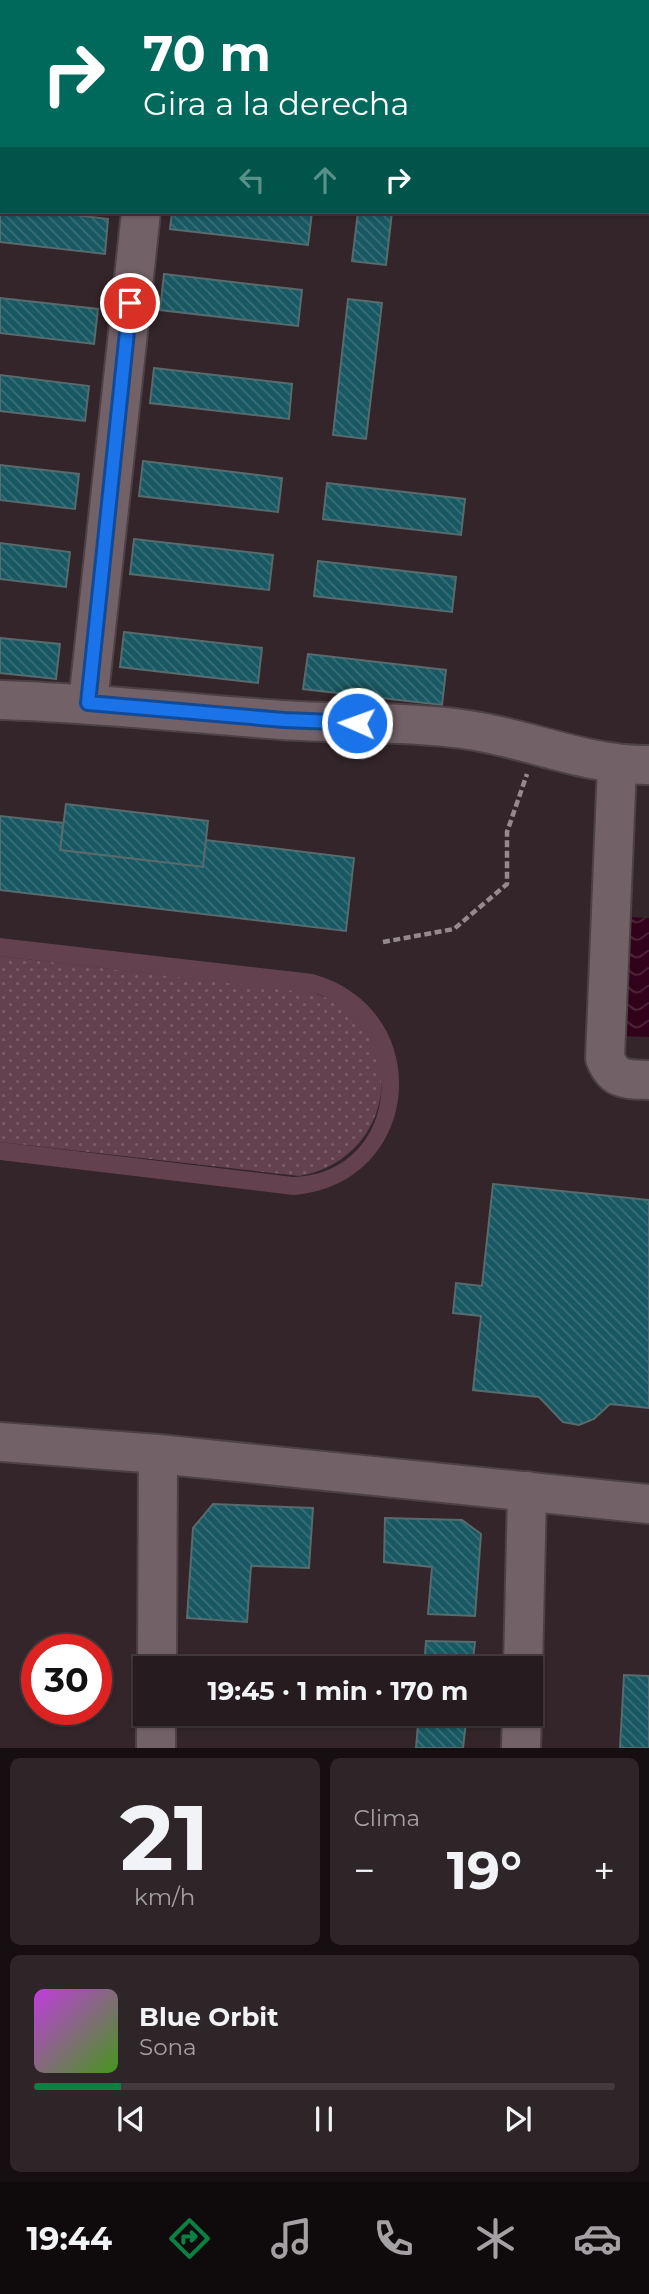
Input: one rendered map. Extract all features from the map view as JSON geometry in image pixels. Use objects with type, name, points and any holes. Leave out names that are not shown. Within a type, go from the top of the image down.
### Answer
[{"type":"street","points":[[88,703],[141,214]]},
{"type":"street","points":[[0,700],[88,703],[284,720],[431,725],[500,735],[537,746],[633,765],[605,1058],[611,1073],[620,1079],[649,1080]]},
{"type":"street","points":[[0,1442],[158,1454],[649,1504]]},
{"type":"street","points":[[157,1656],[158,1454]]},
{"type":"street","points":[[523,1656],[527,1492]]},
{"type":"street","points":[[156,1726],[156,1748]]},
{"type":"street","points":[[521,1748],[522,1726]]},
{"type":"path","points":[[383,942],[454,929],[507,884],[507,832],[537,746]]},
{"type":"shaded area","points":[[0,938],[313,974],[353,993],[381,1022],[396,1057],[399,1094],[389,1130],[369,1161],[336,1184],[293,1195],[0,1160],[0,1142],[293,1177],[328,1170],[354,1153],[372,1129],[380,1100],[380,1069],[370,1039],[349,1013],[318,994],[0,956]]},
{"type":"shaded area","points":[[0,956],[310,992],[343,1007],[366,1030],[379,1057],[381,1087],[375,1117],[359,1143],[333,1164],[299,1176],[0,1142]]},
{"type":"water","points":[[627,917],[649,918],[649,1037],[622,1036]]},
{"type":"building","points":[[0,214],[66,214],[108,219],[105,254],[0,242]]},
{"type":"building","points":[[172,214],[312,214],[308,245],[170,229]]},
{"type":"building","points":[[358,214],[392,214],[386,265],[352,261]]},
{"type":"building","points":[[164,274],[302,290],[298,326],[160,310]]},
{"type":"building","points":[[0,298],[98,309],[94,344],[0,333]]},
{"type":"building","points":[[348,299],[382,303],[366,439],[333,435]]},
{"type":"building","points":[[154,368],[292,384],[289,419],[150,403]]},
{"type":"building","points":[[0,375],[89,386],[85,421],[0,411]]},
{"type":"building","points":[[143,461],[282,478],[278,512],[139,496]]},
{"type":"building","points":[[0,465],[79,474],[75,509],[0,500]]},
{"type":"building","points":[[327,483],[465,499],[461,535],[323,519]]},
{"type":"building","points":[[134,539],[273,555],[269,590],[130,574]]},
{"type":"building","points":[[0,543],[70,552],[66,587],[0,579]]},
{"type":"building","points":[[318,561],[456,577],[452,612],[314,596]]},
{"type":"building","points":[[124,632],[262,648],[258,683],[120,667]]},
{"type":"building","points":[[0,638],[60,644],[56,679],[0,673]]},
{"type":"building","points":[[308,654],[446,670],[442,705],[303,689]]},
{"type":"building","points":[[66,804],[208,821],[203,867],[60,850]]},
{"type":"building","points":[[0,816],[63,823],[60,850],[203,867],[206,840],[354,858],[346,931],[0,890]]},
{"type":"building","points":[[493,1184],[649,1200],[649,1408],[610,1404],[594,1419],[579,1425],[563,1422],[539,1397],[473,1390],[481,1316],[453,1313],[456,1283],[482,1286]]},
{"type":"building","points":[[213,1504],[313,1508],[309,1568],[251,1566],[247,1622],[187,1618],[193,1528]]},
{"type":"building","points":[[385,1518],[462,1520],[481,1534],[475,1616],[428,1614],[432,1567],[384,1562]]},
{"type":"building","points":[[426,1641],[475,1642],[473,1656],[425,1656]]},
{"type":"building","points":[[624,1675],[649,1676],[649,1748],[620,1748]]},
{"type":"building","points":[[418,1726],[466,1726],[463,1748],[416,1748]]},
{"type":"route","points":[[130,303],[88,703],[284,720],[357,723]]}]
